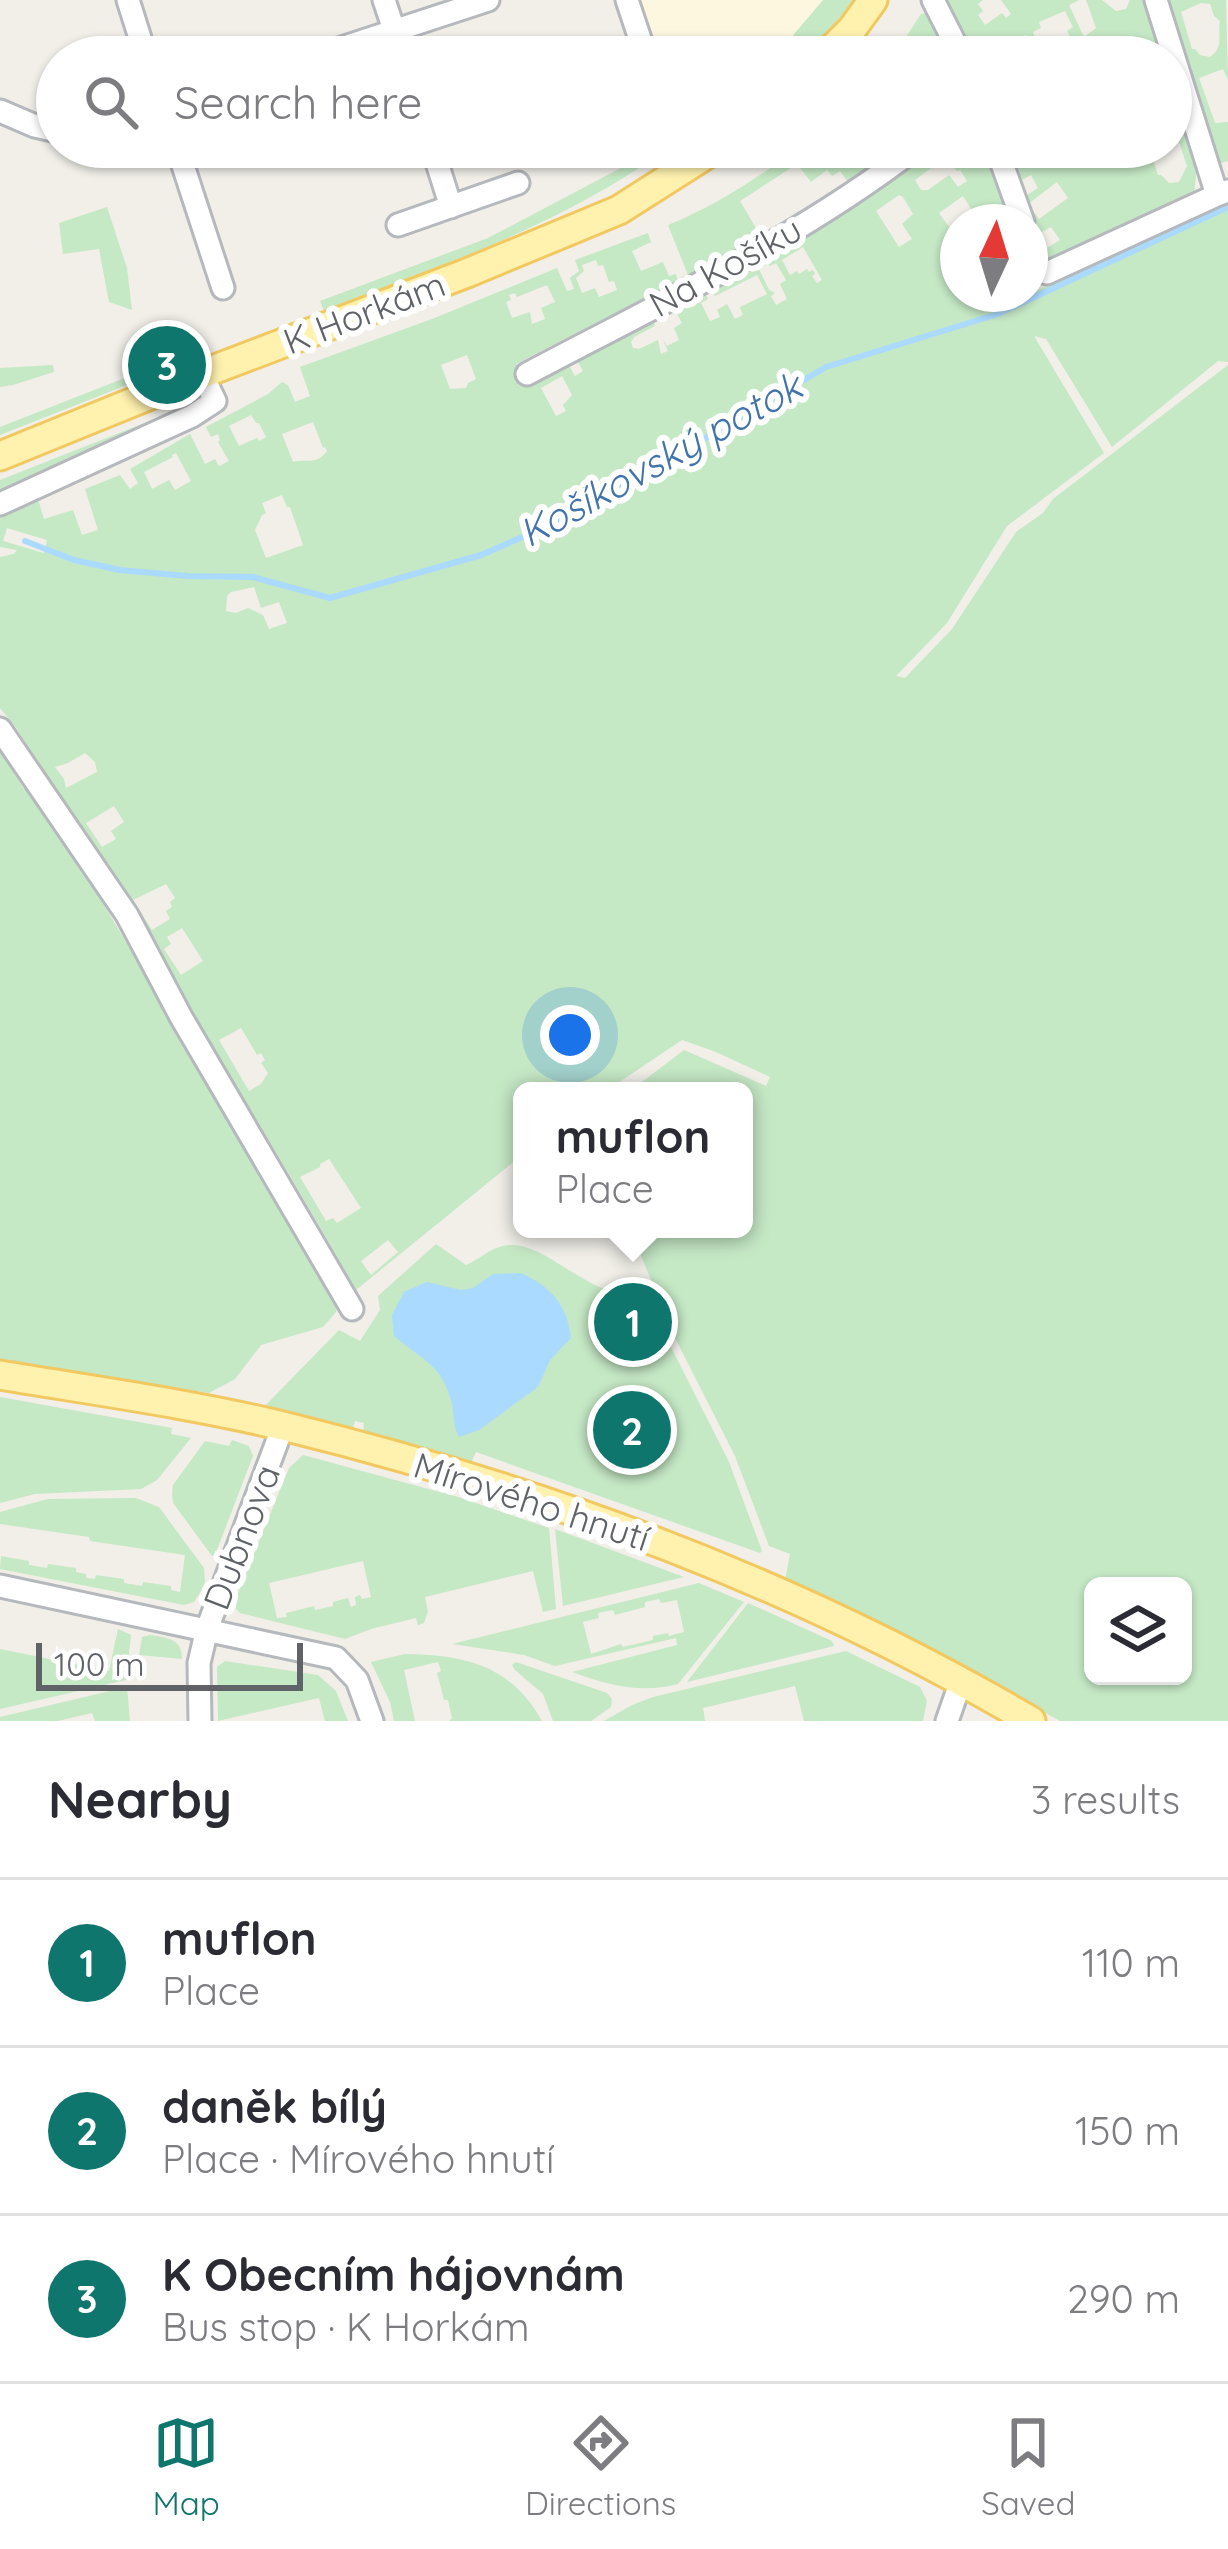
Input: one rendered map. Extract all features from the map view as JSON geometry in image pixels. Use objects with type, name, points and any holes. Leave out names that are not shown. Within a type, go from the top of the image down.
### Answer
[{"type":"main road","points":[[845,36],[873,0]]},
{"type":"main road","name":"K Horkám","points":[[0,457],[619,210],[678,168]]},
{"type":"main road","name":"Mírového hnutí","points":[[0,1375],[283,1426],[515,1491],[774,1589],[872,1635],[1031,1721]]},
{"type":"street","points":[[128,0],[139,36]]},
{"type":"street","points":[[384,0],[396,36]]},
{"type":"street","points":[[376,36],[488,0]]},
{"type":"street","points":[[627,0],[639,36]]},
{"type":"street","points":[[933,0],[951,36]]},
{"type":"street","points":[[1156,0],[1168,36]]},
{"type":"street","points":[[1048,273],[1222,193],[1192,105]]},
{"type":"street","points":[[0,111],[36,126]]},
{"type":"street","points":[[183,168],[223,287]]},
{"type":"street","points":[[439,168],[452,207]]},
{"type":"street","name":"Na Košíku","points":[[527,374],[764,248],[891,168]]},
{"type":"street","points":[[1004,168],[1017,204]]},
{"type":"street","points":[[398,225],[518,183]]},
{"type":"street","points":[[0,504],[192,416],[215,401],[202,374]]},
{"type":"street","points":[[0,729],[128,916],[181,1017],[352,1309]]},
{"type":"street","name":"Dubnova","points":[[200,1721],[200,1664],[207,1629],[283,1426]]},
{"type":"street","points":[[0,1586],[336,1658],[357,1680],[372,1721]]},
{"type":"street","points":[[947,1721],[961,1681]]},
{"type":"shaded area","points":[[640,0],[856,0],[823,36],[654,36]]},
{"type":"green space","points":[[823,0],[856,0],[823,36],[794,34]]},
{"type":"green space","points":[[943,0],[983,0],[978,15],[985,25],[1002,13],[1006,18],[1011,14],[1001,0],[1079,0],[1069,5],[1084,36],[1070,36],[1067,31],[1073,27],[1065,11],[1039,22],[1041,28],[1034,36],[961,36]]},
{"type":"green space","points":[[1086,0],[1102,0],[1116,11],[1126,9],[1130,0],[1146,0],[1157,36],[1085,36],[1096,28]]},
{"type":"green space","points":[[1166,0],[1226,0],[1228,80],[1223,69],[1199,78],[1215,123],[1228,122],[1228,161],[1218,164],[1192,82],[1192,49],[1210,57],[1215,53],[1220,21],[1210,4],[1201,3],[1181,12],[1188,36],[1177,36]]},
{"type":"green space","points":[[927,13],[937,36],[907,36],[921,14]]},
{"type":"green space","points":[[1192,148],[1197,164],[1194,194],[1048,264],[1048,247],[1060,240],[1048,229],[1048,212],[1068,198],[1057,182],[1025,204],[1024,197],[1038,188],[1031,175],[1017,183],[1010,168],[1156,168],[1169,183],[1179,182],[1186,168],[1192,168]]},
{"type":"green space","points":[[621,168],[639,168],[525,230],[324,311],[320,301],[488,238]]},
{"type":"green space","points":[[769,168],[791,168],[740,201],[760,235],[688,275],[668,225]]},
{"type":"green space","points":[[800,168],[869,168],[848,182],[840,171],[832,176],[827,170],[811,182]]},
{"type":"green space","points":[[907,168],[931,168],[915,180],[921,190],[928,190],[949,175],[958,187],[967,181],[954,168],[996,168],[1009,204],[968,204],[963,196],[952,204],[940,204],[940,312],[1048,312],[1048,285],[1228,200],[1228,362],[1218,361],[1112,447],[1046,339],[1034,336],[1104,453],[1007,526],[947,623],[896,676],[905,678],[952,629],[1016,532],[1228,365],[1228,1721],[1060,1721],[904,1634],[785,1581],[790,1554],[769,1546],[735,1456],[674,1336],[634,1238],[753,1238],[753,1082],[642,1082],[684,1050],[766,1086],[770,1077],[682,1040],[619,1082],[513,1082],[513,1162],[356,1290],[189,1008],[0,708],[0,557],[17,550],[0,547],[0,513],[37,496],[44,519],[73,510],[82,535],[98,530],[85,489],[120,475],[130,489],[138,483],[130,469],[190,434],[205,464],[215,459],[219,466],[229,461],[218,434],[211,437],[206,427],[282,382],[295,402],[310,396],[300,367],[557,268],[567,291],[574,289],[570,278],[579,271],[575,260],[648,233],[651,242],[632,251],[641,271],[663,262],[669,276],[676,274],[678,281],[516,364],[526,383],[567,362],[575,376],[583,371],[575,357],[760,259]],"holes":[[[899,195],[913,214],[902,224],[912,239],[899,247],[876,211]],[[803,247],[822,280],[817,283],[813,270],[807,269],[790,275],[782,260]],[[596,260],[617,290],[599,297],[595,288],[582,293],[576,278],[584,271],[582,265]],[[776,263],[786,280],[780,284],[787,299],[776,305],[771,296],[775,293],[759,269]],[[757,275],[767,294],[740,307],[743,315],[735,319],[727,304],[717,310],[720,317],[710,321],[701,303],[712,292],[715,296]],[[547,285],[555,302],[541,308],[545,319],[532,324],[530,312],[512,318],[506,302],[511,300],[509,295],[517,297]],[[675,310],[682,323],[674,328],[679,340],[667,346],[662,338],[668,351],[661,354],[658,340],[633,348],[634,337],[655,326],[654,321]],[[467,355],[476,379],[466,388],[450,389],[441,365]],[[562,376],[572,395],[563,405],[566,411],[556,416],[541,388]],[[251,415],[266,437],[239,446],[229,426]],[[313,422],[327,451],[311,461],[293,462],[282,434]],[[176,453],[191,481],[175,490],[169,480],[152,489],[144,472]],[[282,495],[303,545],[266,558],[255,530],[266,513],[262,503]],[[7,528],[47,540],[44,553],[3,541]],[[254,587],[261,608],[279,602],[287,623],[269,629],[263,615],[248,608],[226,611],[227,596]],[[85,753],[95,762],[97,772],[66,788],[55,767]],[[114,806],[124,822],[111,831],[116,839],[102,847],[86,823]],[[166,884],[175,898],[166,911],[170,919],[152,930],[133,900]],[[182,928],[203,961],[181,975],[164,949],[171,944],[167,937]],[[241,1028],[257,1055],[261,1053],[268,1073],[249,1091],[219,1040]],[[329,1159],[361,1208],[337,1223],[333,1218],[326,1221],[300,1177]],[[388,1240],[398,1252],[371,1275],[361,1261]]]},
{"type":"green space","points":[[107,207],[127,268],[132,310],[109,302],[99,249],[63,254],[59,223]]},
{"type":"green space","points":[[163,363],[132,383],[0,435],[0,427]]},
{"type":"green space","points":[[53,365],[54,372],[0,387],[0,368]]},
{"type":"green space","points":[[190,405],[0,495],[0,480]]},
{"type":"green space","points":[[0,751],[24,789],[33,792],[90,881],[338,1303],[323,1327],[261,1345],[235,1379],[209,1393],[198,1391],[196,1396],[0,1361]]},
{"type":"green space","points":[[436,1244],[466,1265],[497,1248],[523,1246],[603,1288],[620,1292],[645,1285],[729,1462],[762,1551],[476,1452],[471,1463],[363,1434],[364,1423],[355,1421],[352,1431],[261,1410],[339,1330],[360,1341],[380,1310],[378,1296]]},
{"type":"green space","points":[[0,1397],[172,1428],[171,1434],[191,1438],[157,1480],[141,1489],[35,1494],[0,1503]]},
{"type":"green space","points":[[232,1440],[249,1446],[253,1456],[212,1556],[173,1503],[173,1485],[205,1441],[229,1446]]},
{"type":"green space","points":[[303,1455],[458,1497],[549,1528],[556,1609],[543,1612],[533,1571],[425,1597],[424,1623],[418,1625],[416,1618],[345,1639],[240,1613],[236,1598],[289,1468]],"holes":[[[363,1561],[371,1597],[355,1597],[356,1605],[351,1607],[348,1598],[333,1606],[315,1610],[314,1606],[277,1618],[269,1583]]]},
{"type":"green space","points":[[136,1498],[159,1507],[204,1568],[205,1582],[194,1602],[184,1605],[0,1569],[1,1556],[47,1568],[48,1564],[76,1568],[86,1578],[96,1575],[142,1586],[143,1582],[171,1586],[180,1592],[185,1555],[0,1524],[0,1512],[48,1499]]},
{"type":"green space","points":[[555,1529],[684,1577],[563,1606]]},
{"type":"green space","points":[[699,1583],[744,1602],[678,1684],[664,1687],[624,1687],[572,1672],[677,1645],[676,1638],[555,1666],[524,1655],[452,1644]],"holes":[[[659,1599],[661,1603],[677,1600],[684,1632],[591,1654],[583,1622],[599,1618],[598,1613],[613,1610],[615,1615],[645,1607],[645,1602]]]},
{"type":"green space","points":[[748,1603],[834,1646],[687,1682]]},
{"type":"green space","points":[[118,1629],[131,1635],[126,1680],[0,1709],[0,1649],[109,1671]]},
{"type":"green space","points":[[142,1637],[176,1643],[182,1659],[139,1655]]},
{"type":"green space","points":[[846,1651],[920,1687],[927,1701],[923,1721],[804,1721],[795,1686],[703,1708],[705,1721],[604,1721],[653,1697]]},
{"type":"green space","points":[[405,1654],[467,1661],[501,1675],[530,1702],[542,1721],[449,1721],[438,1662],[404,1670],[415,1721],[394,1721],[371,1662]]},
{"type":"green space","points":[[225,1661],[318,1675],[336,1691],[348,1721],[325,1721],[319,1698],[218,1721],[217,1667]]},
{"type":"green space","points":[[516,1662],[607,1693],[611,1707],[591,1721],[553,1721],[543,1694],[515,1670]]},
{"type":"green space","points":[[127,1687],[130,1721],[95,1721],[92,1713],[58,1721],[0,1721],[0,1717]]},
{"type":"water","points":[[521,1273],[556,1298],[571,1338],[550,1360],[538,1387],[479,1430],[459,1437],[442,1378],[394,1336],[392,1315],[404,1292],[427,1282],[461,1290],[493,1274]]},
{"type":"waterway","name":"Košíkovský potok","points":[[25,541],[74,560],[120,570],[253,577],[330,598],[481,555],[576,514],[826,367],[998,314],[1228,207]]},
{"type":"place","name":"K Obecním hájovnám","points":[[167,365]]},
{"type":"place","name":"muflon","points":[[633,1322]]},
{"type":"place","name":"daněk bílý","points":[[632,1430]]}]
